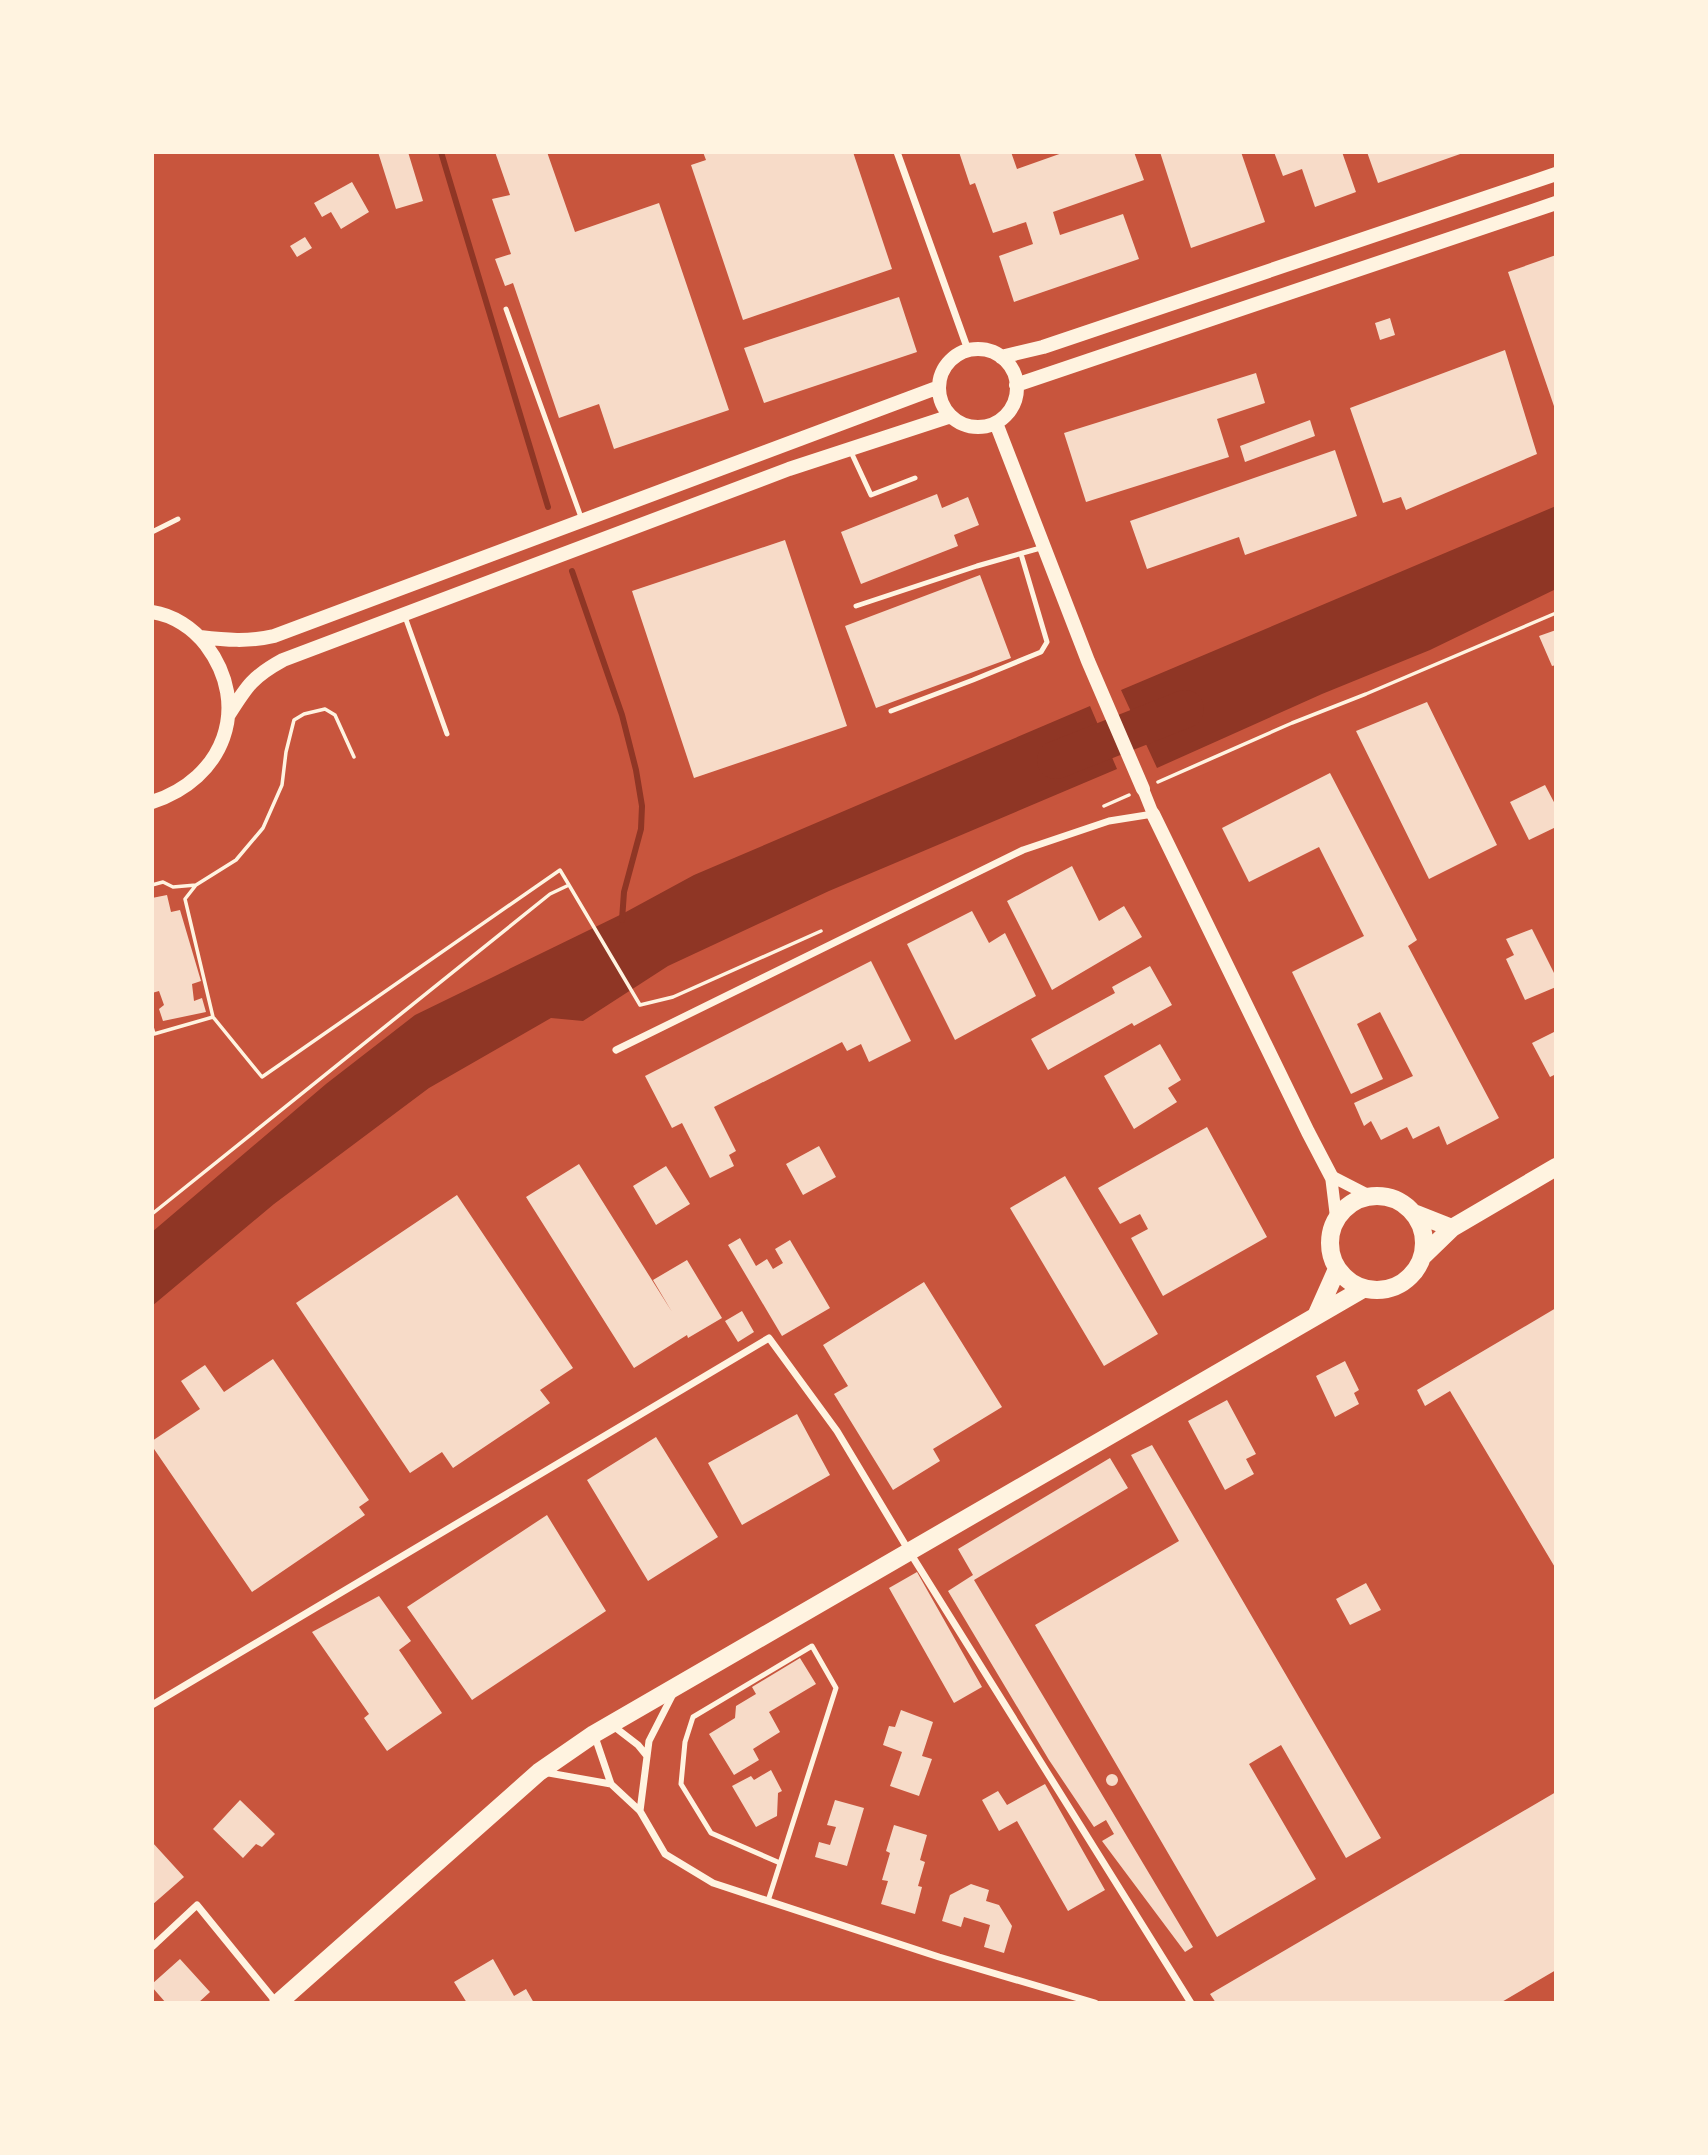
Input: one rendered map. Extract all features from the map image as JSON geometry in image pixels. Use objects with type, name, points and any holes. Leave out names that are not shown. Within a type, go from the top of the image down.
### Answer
[{"type":"main road","points":[[1001,357],[1043,347],[1556,174]]},
{"type":"main road","points":[[1016,386],[1556,203]]},
{"type":"main road","points":[[981,349],[1001,357],[1014,374],[1016,386],[1013,406],[996,423],[974,427],[951,416],[944,408],[939,387],[948,363],[968,350],[981,349]]},
{"type":"main road","points":[[200,637],[245,641],[274,636],[939,387]]},
{"type":"main road","points":[[228,716],[247,685],[283,660],[776,474],[951,416]]},
{"type":"main road","points":[[996,423],[1088,661],[1143,789]]},
{"type":"main road","points":[[152,611],[181,622],[200,637],[217,660],[227,687],[228,716],[222,741],[211,763],[193,782],[171,796],[152,802]]},
{"type":"main road","points":[[1153,814],[1331,1175]]},
{"type":"main road","points":[[1422,1257],[1423,1234],[1414,1213],[1394,1198],[1368,1195],[1356,1200],[1336,1217],[1331,1229],[1331,1256],[1337,1269],[1353,1284],[1363,1289],[1376,1290],[1399,1285],[1417,1268],[1422,1257],[1452,1228],[1556,1167]]},
{"type":"main road","points":[[1414,1213],[1452,1228]]},
{"type":"main road","points":[[1317,1314],[1337,1269]]},
{"type":"main road","points":[[277,2003],[539,1772],[594,1734],[1363,1289]]},
{"type":"street","points":[[897,152],[968,350]]},
{"type":"street","points":[[616,1050],[1023,850],[1109,821],[1153,814],[1143,789]]},
{"type":"street","points":[[1331,1175],[1368,1195]]},
{"type":"street","points":[[1331,1175],[1336,1217]]},
{"type":"street","points":[[152,1705],[769,1338],[837,1431],[1191,2003]]},
{"type":"street","points":[[640,1811],[649,1741],[667,1701],[682,1682]]},
{"type":"street","points":[[612,1725],[638,1745],[647,1756]]},
{"type":"street","points":[[594,1734],[611,1784],[640,1811],[665,1854],[713,1883],[939,1957],[1095,2003]]},
{"type":"street","points":[[539,1772],[611,1784]]},
{"type":"street","points":[[152,1947],[197,1905],[277,2003]]},
{"type":"lane","points":[[506,309],[583,522]]},
{"type":"lane","points":[[850,449],[871,495],[915,478]]},
{"type":"lane","points":[[152,532],[178,519]]},
{"type":"lane","points":[[856,606],[1044,547]]},
{"type":"lane","points":[[891,711],[1041,652],[1047,642],[1021,554]]},
{"type":"lane","points":[[404,614],[447,734]]},
{"type":"lane","points":[[768,1901],[836,1688],[812,1646],[693,1717],[685,1742],[681,1784],[711,1832],[780,1863]]},
{"type":"path","points":[[354,757],[335,715],[325,709],[304,714],[295,720],[286,752],[282,785],[263,828],[236,860],[196,885],[186,899],[214,1017],[262,1077],[560,870],[640,1005]]},
{"type":"path","points":[[152,885],[163,882],[173,887],[196,885]]},
{"type":"path","points":[[152,1214],[550,894],[569,885]]},
{"type":"path","points":[[152,1027],[154,1034],[214,1017]]},
{"type":"shaded area","points":[[1556,506],[1556,589],[1430,650],[1322,694],[1157,768],[1121,690]]},
{"type":"shaded area","points":[[1090,706],[1117,769],[829,891],[668,966],[583,1021],[551,1018],[429,1088],[274,1204],[152,1306],[152,1232],[326,1084],[415,1015],[624,913],[694,875]]},
{"type":"building","points":[[378,152],[408,152],[423,201],[396,209]]},
{"type":"building","points":[[495,152],[547,152],[575,232],[659,203],[729,410],[614,449],[599,404],[559,418],[513,283],[505,286],[495,259],[511,254],[492,199],[510,195]]},
{"type":"building","points":[[703,152],[853,152],[892,269],[743,320],[691,165],[706,160]]},
{"type":"building","points":[[959,152],[1011,152],[1017,169],[1065,152],[1134,152],[1144,180],[1053,212],[1060,235],[1123,214],[1139,259],[1014,302],[999,256],[1033,244],[1026,222],[993,233],[975,183],[970,185]]},
{"type":"building","points":[[1160,152],[1241,152],[1265,222],[1191,248]]},
{"type":"building","points":[[1274,152],[1342,152],[1356,192],[1315,207],[1302,169],[1283,176]]},
{"type":"building","points":[[1367,152],[1463,152],[1463,153],[1378,183]]},
{"type":"building","points":[[352,182],[369,212],[341,229],[331,212],[322,217],[314,203]]},
{"type":"building","points":[[305,237],[312,248],[297,257],[290,246]]},
{"type":"building","points":[[1556,255],[1556,409],[1555,409],[1508,272]]},
{"type":"building","points":[[899,297],[917,352],[764,403],[744,348]]},
{"type":"building","points":[[1390,318],[1395,335],[1380,340],[1375,323]]},
{"type":"building","points":[[1505,350],[1537,454],[1406,510],[1401,497],[1383,503],[1350,408]]},
{"type":"building","points":[[1256,373],[1265,403],[1217,419],[1229,457],[1086,502],[1064,433]]},
{"type":"building","points":[[1310,420],[1315,436],[1245,462],[1240,446]]},
{"type":"building","points":[[1335,450],[1357,516],[1245,555],[1239,537],[1147,569],[1130,521]]},
{"type":"building","points":[[937,494],[942,508],[968,497],[979,525],[954,535],[958,546],[861,584],[841,532]]},
{"type":"building","points":[[785,540],[847,726],[694,778],[632,591]]},
{"type":"building","points":[[980,575],[1011,658],[876,708],[845,626]]},
{"type":"building","points":[[1556,630],[1556,665],[1552,666],[1539,636]]},
{"type":"building","points":[[1427,702],[1497,845],[1429,879],[1356,731]]},
{"type":"building","points":[[1330,773],[1417,940],[1408,946],[1499,1118],[1447,1145],[1439,1126],[1413,1139],[1407,1127],[1381,1140],[1371,1121],[1364,1126],[1354,1103],[1413,1076],[1380,1012],[1357,1024],[1383,1079],[1351,1094],[1292,972],[1364,936],[1319,847],[1249,882],[1222,828]]},
{"type":"building","points":[[1545,785],[1556,806],[1556,827],[1529,840],[1510,802]]},
{"type":"building","points":[[1072,866],[1099,921],[1124,906],[1142,937],[1052,990],[1007,901]]},
{"type":"building","points":[[167,895],[171,912],[180,910],[201,981],[192,984],[194,1001],[202,998],[206,1012],[163,1021],[159,1009],[164,1005],[159,991],[152,993],[152,898]]},
{"type":"building","points":[[972,911],[989,943],[1005,933],[1036,996],[955,1040],[907,944]]},
{"type":"building","points":[[1532,929],[1556,977],[1556,987],[1525,1000],[1506,959],[1514,955],[1506,939]]},
{"type":"building","points":[[871,961],[911,1041],[869,1062],[861,1044],[847,1051],[842,1042],[714,1107],[736,1151],[729,1155],[734,1166],[710,1178],[682,1123],[672,1128],[645,1076]]},
{"type":"building","points":[[1150,966],[1172,1005],[1134,1026],[1132,1023],[1048,1070],[1031,1039],[1115,993],[1112,987]]},
{"type":"building","points":[[1556,1031],[1556,1074],[1550,1077],[1532,1043]]},
{"type":"building","points":[[1160,1044],[1181,1080],[1168,1088],[1177,1102],[1134,1129],[1104,1076]]},
{"type":"building","points":[[1207,1127],[1267,1237],[1163,1296],[1131,1238],[1148,1229],[1140,1214],[1120,1224],[1098,1188]]},
{"type":"building","points":[[819,1146],[836,1177],[803,1195],[786,1164]]},
{"type":"building","points":[[579,1164],[672,1312],[653,1280],[687,1260],[722,1318],[688,1338],[687,1335],[634,1368],[526,1197]]},
{"type":"building","points":[[666,1166],[690,1204],[656,1225],[633,1186]]},
{"type":"building","points":[[1065,1176],[1158,1334],[1104,1366],[1010,1208]]},
{"type":"building","points":[[457,1195],[573,1368],[540,1390],[550,1403],[453,1468],[442,1452],[410,1473],[296,1303]]},
{"type":"building","points":[[740,1238],[756,1266],[767,1259],[773,1269],[783,1263],[775,1249],[790,1240],[830,1308],[782,1336],[728,1245]]},
{"type":"building","points":[[924,1282],[1002,1407],[933,1449],[940,1461],[893,1490],[834,1394],[848,1386],[823,1345]]},
{"type":"building","points":[[1556,1308],[1556,1569],[1450,1391],[1425,1406],[1417,1390]]},
{"type":"building","points":[[742,1311],[754,1332],[738,1342],[725,1321]]},
{"type":"building","points":[[273,1359],[369,1500],[359,1507],[365,1515],[252,1592],[152,1446],[152,1441],[200,1409],[181,1381],[205,1365],[224,1392]]},
{"type":"building","points":[[1345,1361],[1359,1390],[1354,1393],[1359,1404],[1335,1417],[1316,1376]]},
{"type":"building","points":[[1227,1400],[1256,1454],[1246,1459],[1254,1474],[1225,1490],[1188,1421]]},
{"type":"building","points":[[797,1414],[830,1475],[742,1525],[708,1463]]},
{"type":"building","points":[[656,1437],[718,1537],[648,1581],[587,1480]]},
{"type":"building","points":[[1152,1445],[1381,1838],[1346,1858],[1281,1745],[1249,1764],[1316,1879],[1217,1937],[1035,1625],[1179,1541],[1131,1455]]},
{"type":"building","points":[[1110,1458],[1128,1488],[974,1580],[1193,1947],[1185,1952],[1102,1841],[1114,1834],[1106,1820],[1094,1827],[1049,1760],[948,1591],[973,1575],[958,1549]]},
{"type":"building","points":[[547,1515],[606,1611],[472,1700],[407,1607]]},
{"type":"building","points":[[917,1572],[982,1687],[954,1703],[889,1588]]},
{"type":"building","points":[[1366,1583],[1381,1610],[1350,1625],[1336,1599]]},
{"type":"building","points":[[379,1596],[411,1641],[399,1650],[442,1713],[387,1751],[364,1718],[369,1714],[312,1632]]},
{"type":"building","points":[[800,1658],[816,1684],[769,1712],[780,1732],[753,1749],[759,1760],[734,1775],[709,1734],[735,1718],[736,1706],[756,1694],[752,1687]]},
{"type":"building","points":[[901,1710],[933,1722],[922,1756],[932,1759],[919,1796],[890,1786],[902,1752],[883,1745],[889,1726],[895,1727]]},
{"type":"building","points":[[771,1770],[782,1791],[778,1793],[777,1816],[756,1827],[732,1786],[751,1776],[754,1780]]},
{"type":"building","points":[[1112,1774],[1118,1780],[1112,1786],[1106,1780]]},
{"type":"building","points":[[1045,1784],[1105,1890],[1068,1911],[1017,1821],[999,1831],[982,1800],[998,1791],[1007,1805]]},
{"type":"building","points":[[1556,1792],[1556,1970],[1500,2003],[1216,2003],[1210,1994]]},
{"type":"building","points":[[240,1800],[275,1834],[262,1847],[256,1844],[243,1858],[213,1829]]},
{"type":"building","points":[[835,1800],[864,1808],[847,1866],[815,1857],[819,1842],[830,1845],[836,1827],[827,1825]]},
{"type":"building","points":[[894,1825],[927,1835],[920,1860],[925,1862],[918,1886],[922,1887],[915,1914],[881,1904],[888,1881],[882,1880],[890,1853],[886,1851]]},
{"type":"building","points":[[152,1842],[184,1877],[152,1905]]},
{"type":"building","points":[[971,1884],[989,1890],[986,1901],[999,1905],[1012,1926],[1004,1953],[984,1947],[990,1925],[964,1917],[961,1927],[942,1921],[950,1895]]},
{"type":"building","points":[[180,1959],[210,1992],[198,2003],[166,2003],[152,1987],[152,1984]]},
{"type":"building","points":[[493,1959],[514,1996],[526,1989],[534,2003],[467,2003],[454,1982]]},
{"type":"waterway","points":[[441,152],[548,507]]},
{"type":"waterway","points":[[572,571],[622,715],[642,806],[641,829],[624,892],[622,920]]},
{"type":"waterway","points":[[1056,760],[1185,709]]}]
